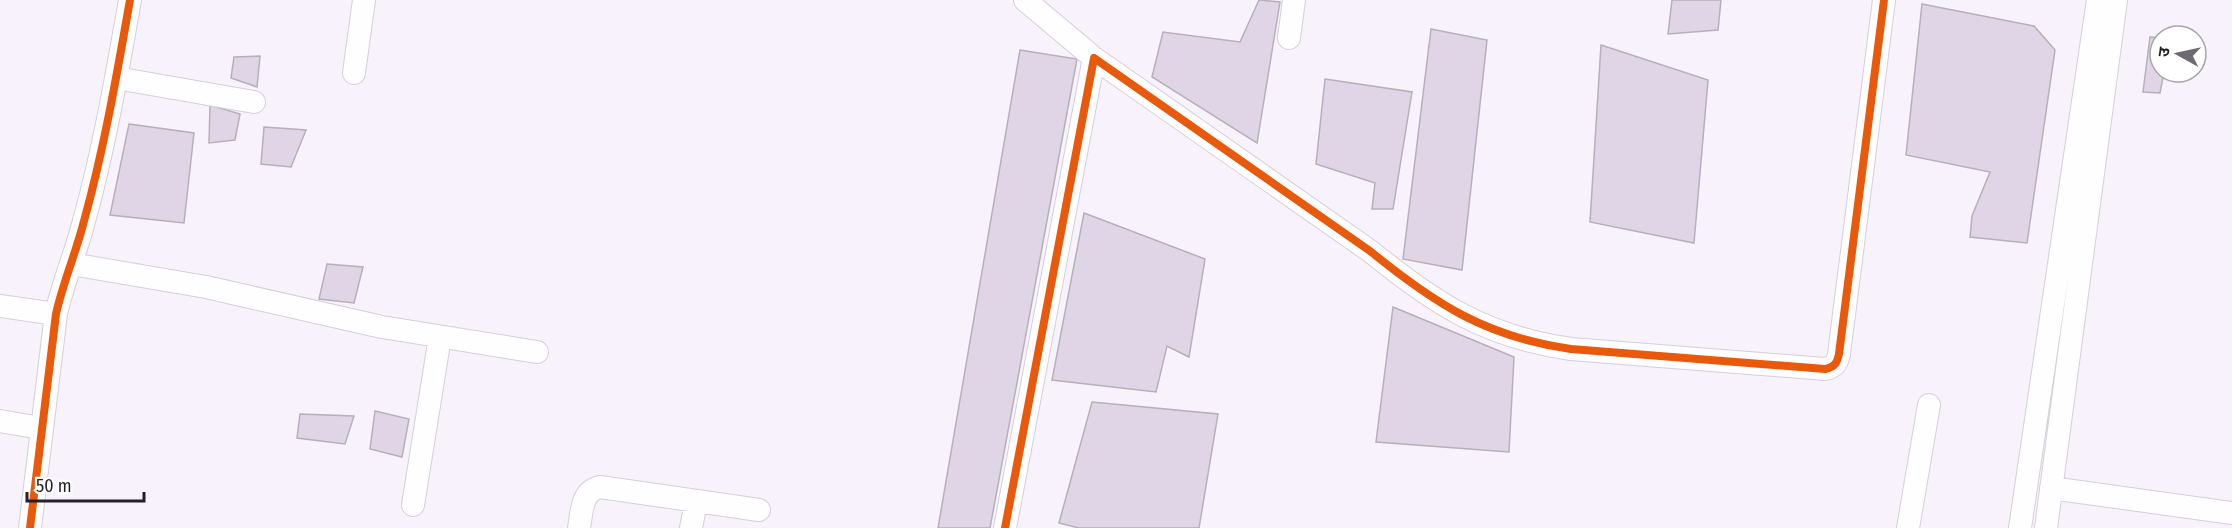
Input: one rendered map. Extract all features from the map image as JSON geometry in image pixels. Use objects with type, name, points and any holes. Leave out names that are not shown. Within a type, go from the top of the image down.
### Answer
[{"type":"street","points":[[30,528],[56,314],[95,175],[130,0]]},
{"type":"street","points":[[354,73],[364,0]]},
{"type":"street","points":[[1024,0],[1094,58],[1370,251],[1409,282],[1435,300],[1475,322],[1512,337],[1542,345],[1571,349],[1825,369],[1832,368],[1837,363],[1839,354],[1884,0]]},
{"type":"street","points":[[1289,38],[1294,0]]},
{"type":"street","points":[[2020,528],[2098,0]]},
{"type":"street","points":[[2046,528],[2116,0]]},
{"type":"street","points":[[1005,528],[1094,58]]},
{"type":"street","points":[[116,78],[254,102]]},
{"type":"street","points":[[2067,206],[2089,209]]},
{"type":"street","points":[[71,264],[196,285],[361,323],[537,352]]},
{"type":"street","points":[[0,306],[56,314]]},
{"type":"street","points":[[413,505],[440,337]]},
{"type":"street","points":[[1908,528],[1929,405]]},
{"type":"street","points":[[0,421],[41,428]]},
{"type":"street","points":[[579,528],[587,494],[593,488],[600,487],[759,510]]},
{"type":"street","points":[[2051,488],[2232,513]]},
{"type":"street","points":[[691,528],[696,502]]},
{"type":"building","points":[[1259,0],[1280,2],[1257,143],[1152,77],[1163,32],[1240,42]]},
{"type":"building","points":[[1672,0],[1721,0],[1718,30],[1668,34]]},
{"type":"building","points":[[1922,4],[2034,26],[2055,50],[2027,243],[1970,237],[1972,216],[1990,172],[1906,155]]},
{"type":"building","points":[[1431,29],[1487,40],[1462,270],[1403,259]]},
{"type":"building","points":[[1601,45],[1708,80],[1694,243],[1590,222]]},
{"type":"building","points":[[1020,50],[1077,59],[990,528],[938,528]]},
{"type":"building","points":[[2148,53],[2148,84],[2162,84],[2160,93],[2143,92]]},
{"type":"building","points":[[260,56],[257,87],[231,78],[234,57]]},
{"type":"building","points":[[1325,79],[1412,92],[1393,209],[1372,209],[1375,183],[1316,164]]},
{"type":"building","points":[[210,105],[240,114],[235,140],[209,143]]},
{"type":"building","points":[[129,124],[194,133],[184,223],[110,215]]},
{"type":"building","points":[[264,127],[306,130],[291,167],[261,164]]},
{"type":"building","points":[[1084,213],[1205,259],[1189,357],[1167,346],[1156,392],[1052,380]]},
{"type":"building","points":[[327,264],[363,267],[354,303],[319,299]]},
{"type":"building","points":[[1393,307],[1514,357],[1509,452],[1376,442]]},
{"type":"building","points":[[1092,402],[1218,414],[1199,528],[1079,528],[1059,523]]},
{"type":"building","points":[[375,411],[409,419],[402,457],[370,449]]},
{"type":"building","points":[[300,414],[354,416],[345,444],[297,438]]},
{"type":"cycle path","points":[[30,528],[56,314],[81,233],[98,166],[130,0]]},
{"type":"cycle path","points":[[1005,528],[1094,58],[1370,251],[1417,287],[1487,327],[1541,344],[1571,349],[1825,369],[1835,364],[1839,354],[1884,0]]}]
